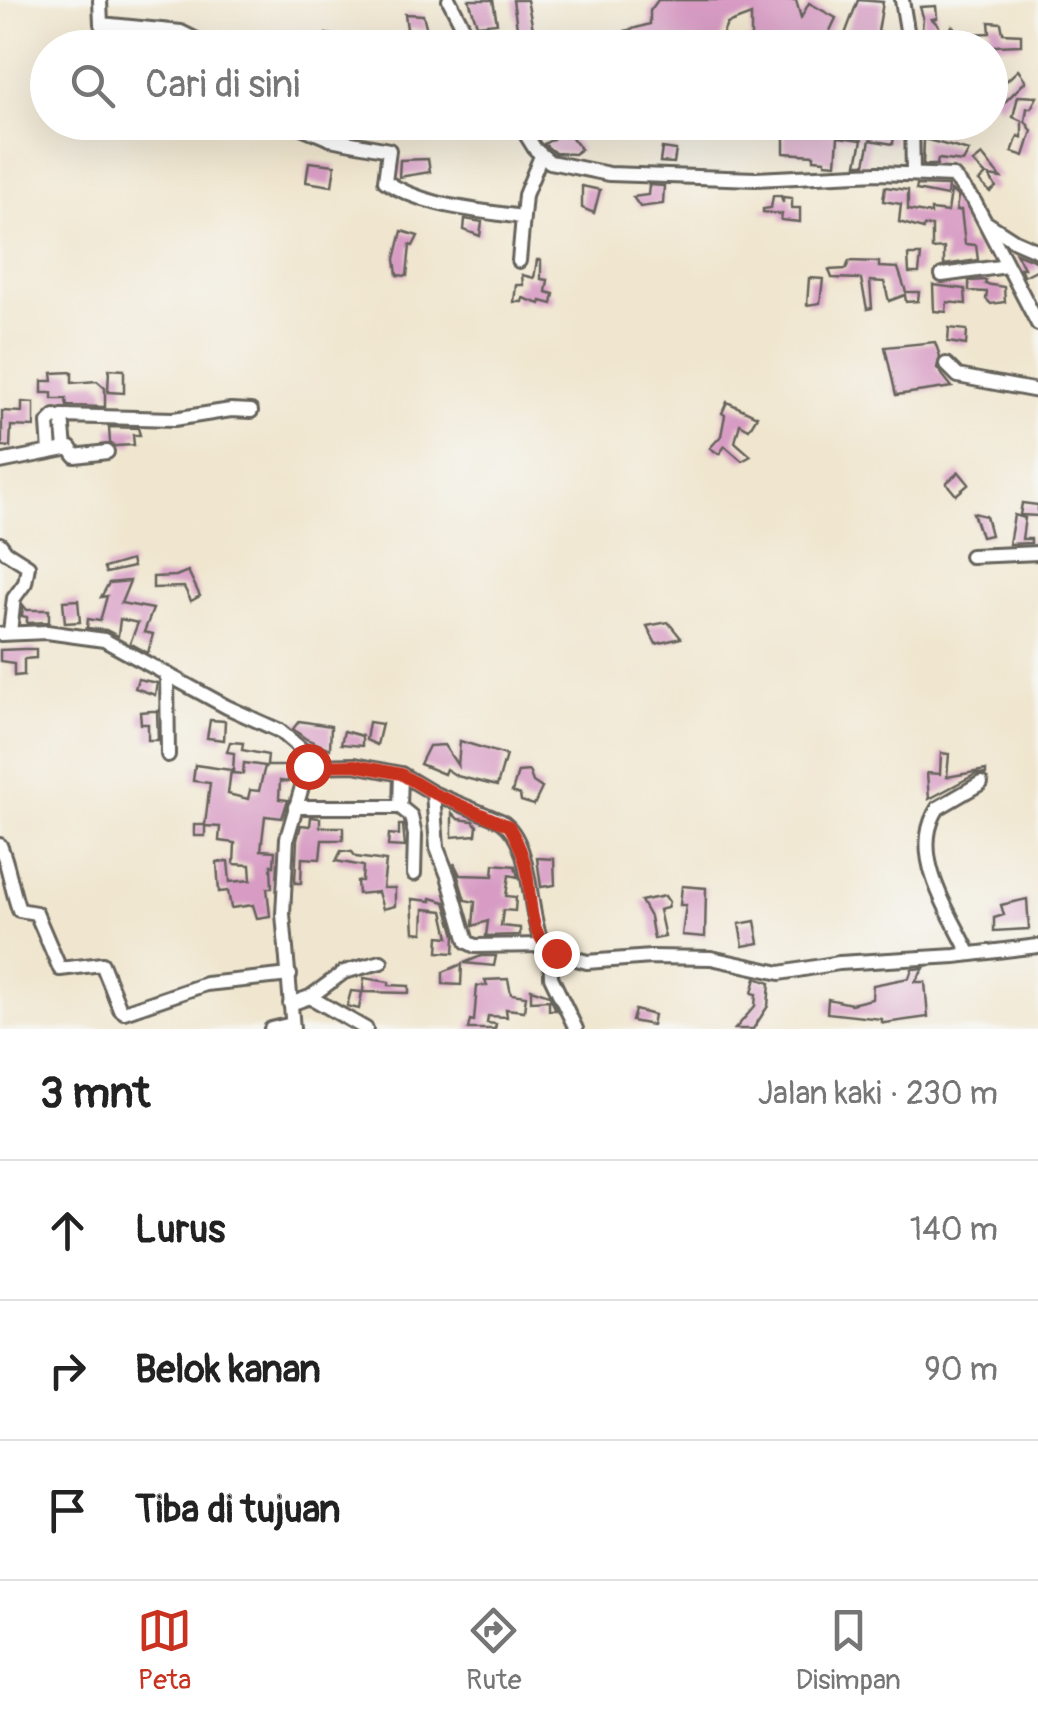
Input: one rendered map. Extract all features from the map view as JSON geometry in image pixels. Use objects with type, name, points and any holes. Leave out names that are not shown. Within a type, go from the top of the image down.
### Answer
[{"type":"street","points":[[100,0],[100,24],[160,30]]},
{"type":"street","points":[[450,0],[465,30]]},
{"type":"street","points":[[902,0],[909,30]]},
{"type":"street","points":[[357,140],[389,150],[385,181],[403,192],[463,208],[522,217]]},
{"type":"street","points":[[531,140],[542,156],[577,170],[756,179],[914,173],[957,178],[1038,324]]},
{"type":"street","points":[[913,140],[914,173]]},
{"type":"street","points":[[519,260],[526,195],[542,156]]},
{"type":"street","points":[[984,222],[1038,250]]},
{"type":"street","points":[[942,274],[1008,266]]},
{"type":"street","points":[[946,364],[958,376],[1038,391]]},
{"type":"street","points":[[57,450],[62,416],[178,419],[230,410],[251,411]]},
{"type":"street","points":[[54,416],[48,423],[57,450]]},
{"type":"street","points":[[0,462],[71,448],[76,456],[107,452]]},
{"type":"street","points":[[0,544],[28,566],[26,581],[15,595],[5,634],[72,633],[104,640],[280,730],[306,752],[308,766],[286,838],[283,914],[292,1026],[270,1029]]},
{"type":"street","points":[[971,556],[1038,553]]},
{"type":"street","points":[[168,674],[168,754]]},
{"type":"street","points":[[308,766],[354,765],[401,774],[433,793],[509,826],[526,869],[534,920],[547,948],[550,977],[576,1029]]},
{"type":"street","points":[[401,774],[406,811],[415,836],[414,874]]},
{"type":"street","points":[[969,953],[934,879],[926,840],[938,808],[982,783]]},
{"type":"street","points":[[433,793],[436,848],[467,942],[475,946],[547,948],[573,959],[600,963],[635,958],[710,958],[780,973],[839,963],[1038,946]]},
{"type":"street","points":[[295,807],[427,812]]},
{"type":"street","points":[[0,845],[19,910],[36,912],[58,967],[64,970],[102,964],[122,1011],[206,984],[290,975]]},
{"type":"street","points":[[290,1004],[310,997],[344,972],[381,962]]},
{"type":"street","points":[[310,997],[366,1029]]},
{"type":"building","points":[[469,0],[493,0],[497,23],[477,25]]},
{"type":"building","points":[[513,0],[527,0],[533,30],[517,30]]},
{"type":"building","points":[[658,0],[796,0],[801,18],[809,3],[836,18],[830,30],[751,30],[751,15],[727,24],[724,30],[629,30],[650,24],[650,11]]},
{"type":"building","points":[[858,0],[883,2],[878,30],[847,30]]},
{"type":"building","points":[[936,6],[937,18],[932,19],[939,30],[922,30],[920,7]]},
{"type":"building","points":[[405,14],[423,15],[427,30],[407,29]]},
{"type":"building","points":[[989,22],[1001,23],[1002,30],[990,30]]},
{"type":"building","points":[[1008,33],[1021,34],[1021,45],[1008,45]]},
{"type":"building","points":[[1018,70],[1026,81],[1008,99],[1008,79]]},
{"type":"building","points":[[1018,96],[1037,97],[1027,108],[1025,121],[1032,131],[1024,156],[1012,152],[1018,136],[1022,138],[1022,121],[1013,117]]},
{"type":"building","points":[[551,140],[574,140],[581,149],[574,154],[555,153],[544,144]]},
{"type":"building","points":[[784,140],[838,140],[836,164],[814,159],[814,155],[784,153]]},
{"type":"building","points":[[862,140],[870,140],[865,164],[857,164]]},
{"type":"building","points":[[924,140],[969,151],[963,162],[938,159],[937,165],[923,165]]},
{"type":"building","points":[[662,148],[676,150],[674,163],[660,162]]},
{"type":"building","points":[[982,155],[1001,178],[989,176],[996,187],[990,192],[979,181],[986,175],[973,162]]},
{"type":"building","points":[[428,159],[430,172],[399,177],[400,160]]},
{"type":"building","points":[[309,162],[335,165],[332,186],[306,182]]},
{"type":"building","points":[[649,185],[664,186],[663,204],[640,207],[633,197],[648,195]]},
{"type":"building","points":[[917,185],[948,186],[947,196],[916,190]]},
{"type":"building","points":[[582,186],[600,190],[594,213],[582,208]]},
{"type":"building","points":[[885,187],[908,190],[908,210],[931,214],[931,210],[948,212],[953,192],[958,197],[956,211],[961,210],[965,244],[976,245],[978,260],[944,265],[944,248],[932,249],[932,226],[923,229],[899,222],[901,204],[883,201]]},
{"type":"building","points":[[773,196],[781,196],[783,203],[783,197],[792,198],[792,208],[800,208],[800,222],[781,220],[782,214],[763,212],[771,208]]},
{"type":"building","points":[[465,219],[482,222],[480,236],[464,230]]},
{"type":"building","points":[[402,231],[418,236],[410,245],[407,276],[397,275],[395,259]]},
{"type":"building","points":[[1016,253],[1036,261],[1038,269],[1024,276]]},
{"type":"building","points":[[908,255],[921,255],[919,273],[909,273]]},
{"type":"building","points":[[537,260],[541,260],[541,279],[548,280],[546,292],[554,294],[552,304],[523,298],[522,302],[514,302],[516,285],[523,285],[522,275],[534,278]]},
{"type":"building","points":[[849,261],[879,262],[879,267],[898,268],[906,292],[919,292],[918,301],[906,302],[905,295],[889,301],[884,282],[870,281],[872,308],[867,309],[861,279],[832,278],[829,270],[846,269]]},
{"type":"building","points":[[809,278],[823,279],[820,303],[807,305]]},
{"type":"building","points":[[986,280],[985,284],[1004,287],[1005,302],[991,304],[986,299],[987,292],[969,291],[969,281]]},
{"type":"building","points":[[933,285],[965,289],[966,304],[947,302],[946,312],[934,311]]},
{"type":"building","points":[[949,328],[967,330],[966,345],[948,342]]},
{"type":"building","points":[[935,342],[940,356],[937,368],[952,387],[896,395],[885,347]]},
{"type":"building","points":[[109,369],[124,370],[124,393],[108,392]]},
{"type":"building","points":[[72,372],[72,383],[97,381],[105,388],[105,407],[67,406],[66,399],[52,399],[52,393],[42,393],[42,381],[53,381],[52,373]]},
{"type":"building","points":[[22,402],[34,403],[34,427],[11,426],[10,447],[2,446],[2,411],[22,412]]},
{"type":"building","points":[[727,402],[757,416],[749,429],[740,424],[735,442],[751,456],[742,461],[725,446],[719,454],[710,448],[721,436],[725,415],[722,413]]},
{"type":"building","points":[[109,427],[138,428],[140,435],[133,435],[134,445],[115,446],[110,443]]},
{"type":"building","points":[[959,472],[969,484],[956,495],[946,483]]},
{"type":"building","points":[[1022,503],[1038,505],[1038,516],[1020,515]]},
{"type":"building","points":[[973,513],[986,516],[991,535],[981,537]]},
{"type":"building","points":[[1014,515],[1025,518],[1022,539],[1031,539],[1031,543],[1009,544]]},
{"type":"building","points":[[131,560],[133,567],[106,573],[104,568]]},
{"type":"building","points":[[188,571],[200,596],[191,601],[184,587],[153,588],[153,577]]},
{"type":"building","points":[[130,581],[121,603],[153,609],[144,632],[153,634],[148,653],[130,643],[138,623],[120,619],[118,636],[87,628],[88,619],[100,621],[107,596],[101,597],[109,583]]},
{"type":"building","points":[[78,600],[80,622],[65,623],[63,601]]},
{"type":"building","points":[[23,605],[27,610],[49,610],[49,622],[27,623],[27,617],[22,616]]},
{"type":"building","points":[[668,622],[681,638],[656,644],[647,626]]},
{"type":"building","points":[[36,649],[36,658],[24,659],[24,675],[14,676],[14,663],[0,661],[0,650]]},
{"type":"building","points":[[138,679],[157,683],[155,695],[135,688]]},
{"type":"building","points":[[157,711],[158,740],[148,740],[148,724],[141,724],[140,712]]},
{"type":"building","points":[[210,720],[225,721],[224,740],[207,738]]},
{"type":"building","points":[[299,721],[331,726],[330,749],[293,729]]},
{"type":"building","points":[[369,722],[382,724],[377,745],[366,740]]},
{"type":"building","points":[[344,731],[362,736],[362,746],[341,744]]},
{"type":"building","points":[[460,741],[506,755],[497,786],[457,776],[446,769],[444,774],[420,764],[429,746],[444,745],[458,766]]},
{"type":"building","points":[[230,742],[243,743],[242,750],[268,755],[267,766],[288,766],[288,782],[280,781],[279,799],[288,800],[282,818],[265,816],[261,850],[275,851],[272,888],[267,888],[270,916],[257,918],[253,905],[231,908],[228,891],[219,892],[217,862],[228,861],[230,882],[251,880],[250,865],[234,864],[235,843],[219,841],[220,827],[205,826],[205,836],[194,836],[194,825],[205,825],[210,783],[193,781],[195,765],[231,770],[228,794],[248,799],[250,790],[259,791],[265,766],[244,763],[243,774],[233,773],[234,753],[227,752]]},
{"type":"building","points":[[941,753],[949,754],[947,777],[986,770],[986,774],[976,774],[929,799],[927,773],[940,774]]},
{"type":"building","points":[[529,771],[533,782],[542,788],[534,805],[521,801],[520,795],[512,792],[518,772]]},
{"type":"building","points":[[452,813],[458,819],[473,821],[476,835],[452,837]]},
{"type":"building","points":[[311,817],[320,818],[320,827],[343,827],[343,840],[322,840],[320,859],[302,858],[301,883],[295,883],[297,840],[301,825],[310,826]]},
{"type":"building","points":[[399,825],[403,825],[405,847],[388,846],[389,834],[399,835]]},
{"type":"building","points":[[341,851],[386,861],[383,888],[395,888],[395,906],[383,909],[378,892],[358,894],[357,881],[362,881],[363,866],[336,861]]},
{"type":"building","points":[[537,858],[554,859],[555,885],[541,887]]},
{"type":"building","points":[[454,863],[460,875],[493,876],[494,864],[515,866],[518,877],[509,875],[506,896],[516,897],[515,911],[503,910],[501,926],[520,928],[520,935],[486,936],[488,921],[473,926],[475,902],[465,900]]},
{"type":"building","points":[[682,886],[706,888],[705,937],[682,935],[686,905],[680,905]]},
{"type":"building","points":[[665,896],[667,908],[659,910],[665,937],[654,939],[650,917],[641,901]]},
{"type":"building","points":[[412,899],[445,902],[455,935],[454,953],[438,952],[439,936],[449,937],[443,911],[424,909],[423,933],[414,932]]},
{"type":"building","points":[[1027,899],[1029,929],[994,931],[994,918],[1004,915],[1001,905]]},
{"type":"building","points":[[755,921],[759,943],[743,946],[739,924]]},
{"type":"building","points":[[481,956],[496,956],[494,966],[464,963]]},
{"type":"building","points":[[462,964],[461,985],[443,984],[443,972]]},
{"type":"building","points":[[924,968],[915,982],[925,982],[928,1017],[885,1023],[882,1019],[827,1013],[828,999],[851,1004],[872,999],[873,985],[909,978],[912,969]]},
{"type":"building","points":[[364,978],[409,986],[409,993],[363,992]]},
{"type":"building","points":[[756,978],[770,983],[768,1006],[753,1029],[735,1029],[755,1006],[756,994],[752,993]]},
{"type":"building","points":[[508,979],[511,994],[526,996],[524,1011],[506,1009],[507,1017],[488,1016],[487,1023],[496,1024],[495,1029],[468,1029],[470,1020],[474,1021],[477,986],[487,985],[485,980]]},
{"type":"building","points":[[531,989],[549,995],[556,1010],[549,1010],[549,1000],[531,1001]]},
{"type":"building","points":[[351,991],[362,992],[359,1009],[347,1006]]},
{"type":"building","points":[[635,1010],[654,1015],[652,1025],[632,1021]]},
{"type":"route","points":[[308,766],[354,765],[401,774],[433,793],[509,826],[526,869],[536,930],[544,944],[556,953]]}]
